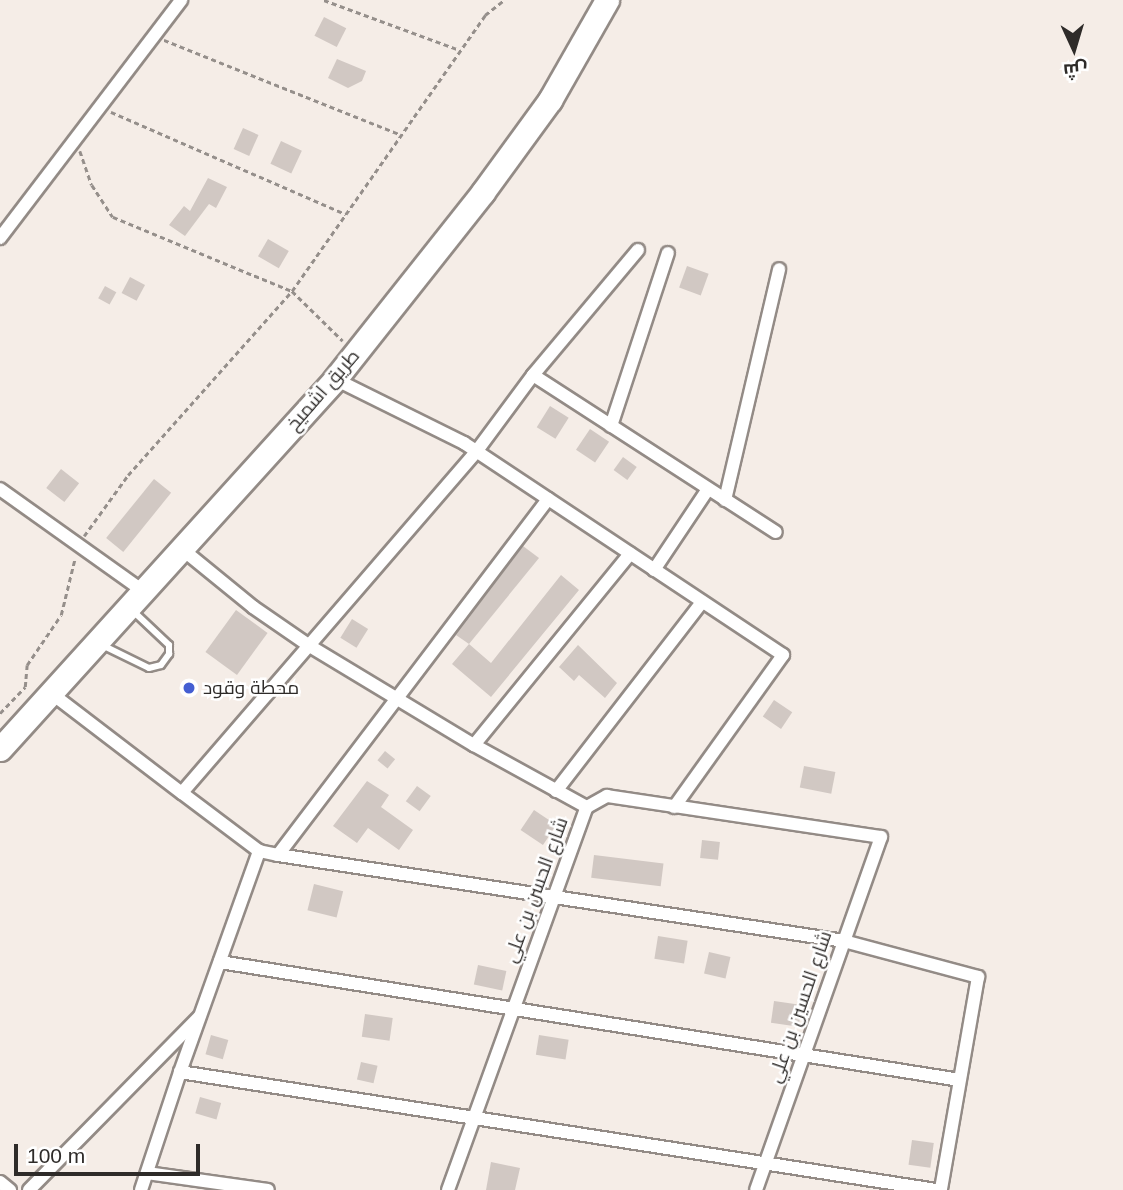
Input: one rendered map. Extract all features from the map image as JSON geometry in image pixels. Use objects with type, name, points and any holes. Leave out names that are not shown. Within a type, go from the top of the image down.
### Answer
[{"type":"highway","name":"طريق اشميخ","points":[[0,749],[335,379],[483,192],[543,110],[607,0]]},
{"type":"street","points":[[0,238],[181,0]]},
{"type":"street","points":[[182,793],[476,452],[533,375],[638,250]]},
{"type":"street","points":[[611,426],[668,253]]},
{"type":"street","points":[[725,500],[779,269]]},
{"type":"street","points":[[533,375],[776,532]]},
{"type":"street","points":[[335,379],[455,438],[783,654],[674,807]]},
{"type":"street","points":[[0,489],[78,545],[136,599]]},
{"type":"street","points":[[654,570],[708,489]]},
{"type":"street","points":[[278,855],[548,499]]},
{"type":"street","points":[[182,549],[253,607],[309,645],[474,745],[587,807]]},
{"type":"street","points":[[474,745],[630,554]]},
{"type":"street","points":[[556,792],[702,602]]},
{"type":"street","points":[[51,693],[259,851],[844,941],[978,977],[939,1190],[180,1072]]},
{"type":"street","name":"شارع الحسن بن علي","points":[[448,1190],[587,807],[607,796],[881,837]]},
{"type":"street","name":"شارع الحسين بن علي","points":[[756,1190],[881,837]]},
{"type":"street","points":[[141,1190],[259,851]]},
{"type":"street","points":[[220,962],[960,1080]]},
{"type":"street","points":[[29,1190],[199,1017]]},
{"type":"street","points":[[147,1173],[268,1190]]},
{"type":"street","points":[[0,1182],[10,1190]]},
{"type":"lane","points":[[96,643],[149,668],[161,665],[169,654],[169,645],[136,599]]},
{"type":"path","points":[[324,0],[460,50]]},
{"type":"path","points":[[0,713],[25,687],[27,665],[61,615],[78,545],[128,475],[292,291],[485,15],[504,0]]},
{"type":"path","points":[[153,36],[401,135]]},
{"type":"path","points":[[99,107],[346,214]]},
{"type":"path","points":[[76,138],[92,185],[113,217],[292,291],[324,320],[354,355]]},
{"type":"building","points":[[324,17],[346,28],[337,47],[314,36]]},
{"type":"building","points":[[337,59],[366,71],[362,81],[348,88],[328,78]]},
{"type":"building","points":[[243,128],[259,135],[249,156],[234,149]]},
{"type":"building","points":[[281,141],[302,151],[291,173],[270,164]]},
{"type":"building","points":[[208,178],[227,187],[216,208],[209,204],[185,236],[169,225],[184,206],[190,211]]},
{"type":"building","points":[[268,239],[289,251],[279,268],[258,256]]},
{"type":"building","points":[[687,266],[709,274],[701,295],[679,288]]},
{"type":"building","points":[[130,277],[145,285],[137,301],[122,293]]},
{"type":"building","points":[[105,286],[116,292],[110,305],[98,298]]},
{"type":"building","points":[[550,406],[569,418],[555,439],[537,427]]},
{"type":"building","points":[[590,429],[609,442],[595,463],[576,450]]},
{"type":"building","points":[[623,457],[637,467],[627,480],[614,470]]},
{"type":"building","points":[[61,469],[79,483],[64,502],[46,488]]},
{"type":"building","points":[[154,479],[171,493],[123,552],[106,538]]},
{"type":"building","points":[[523,546],[539,558],[469,644],[456,635]]},
{"type":"building","points":[[561,575],[579,590],[491,697],[452,664],[469,644],[491,663]]},
{"type":"building","points":[[236,610],[268,633],[237,675],[205,652]]},
{"type":"building","points":[[352,619],[368,629],[356,648],[340,638]]},
{"type":"building","points":[[578,645],[617,683],[605,698],[579,675],[574,681],[559,667]]},
{"type":"building","points":[[774,700],[792,712],[781,729],[763,717]]},
{"type":"building","points":[[385,751],[395,759],[388,769],[377,760]]},
{"type":"building","points":[[804,766],[835,772],[831,794],[800,788]]},
{"type":"building","points":[[367,781],[389,795],[381,807],[413,830],[399,850],[368,828],[357,843],[333,826]]},
{"type":"building","points":[[417,786],[431,796],[420,811],[406,801]]},
{"type":"building","points":[[534,810],[556,825],[543,845],[521,830]]},
{"type":"building","points":[[702,840],[720,842],[718,860],[700,858]]},
{"type":"building","points":[[594,855],[663,864],[661,886],[591,878]]},
{"type":"building","points":[[314,884],[343,891],[337,917],[307,910]]},
{"type":"building","points":[[658,936],[688,941],[684,963],[654,959]]},
{"type":"building","points":[[709,952],[730,957],[725,978],[704,973]]},
{"type":"building","points":[[478,965],[506,971],[502,991],[474,985]]},
{"type":"building","points":[[774,1001],[802,1005],[799,1027],[771,1023]]},
{"type":"building","points":[[365,1014],[393,1018],[390,1041],[362,1037]]},
{"type":"building","points":[[211,1035],[228,1040],[223,1059],[205,1054]]},
{"type":"building","points":[[539,1035],[569,1040],[566,1059],[536,1055]]},
{"type":"building","points":[[361,1062],[378,1066],[374,1083],[357,1080]]},
{"type":"building","points":[[200,1097],[221,1103],[216,1119],[195,1113]]},
{"type":"building","points":[[912,1140],[934,1143],[930,1168],[909,1165]]},
{"type":"building","points":[[491,1162],[520,1168],[515,1190],[486,1190]]},
{"type":"place","name":"محطة وقود","points":[[189,688]]}]
